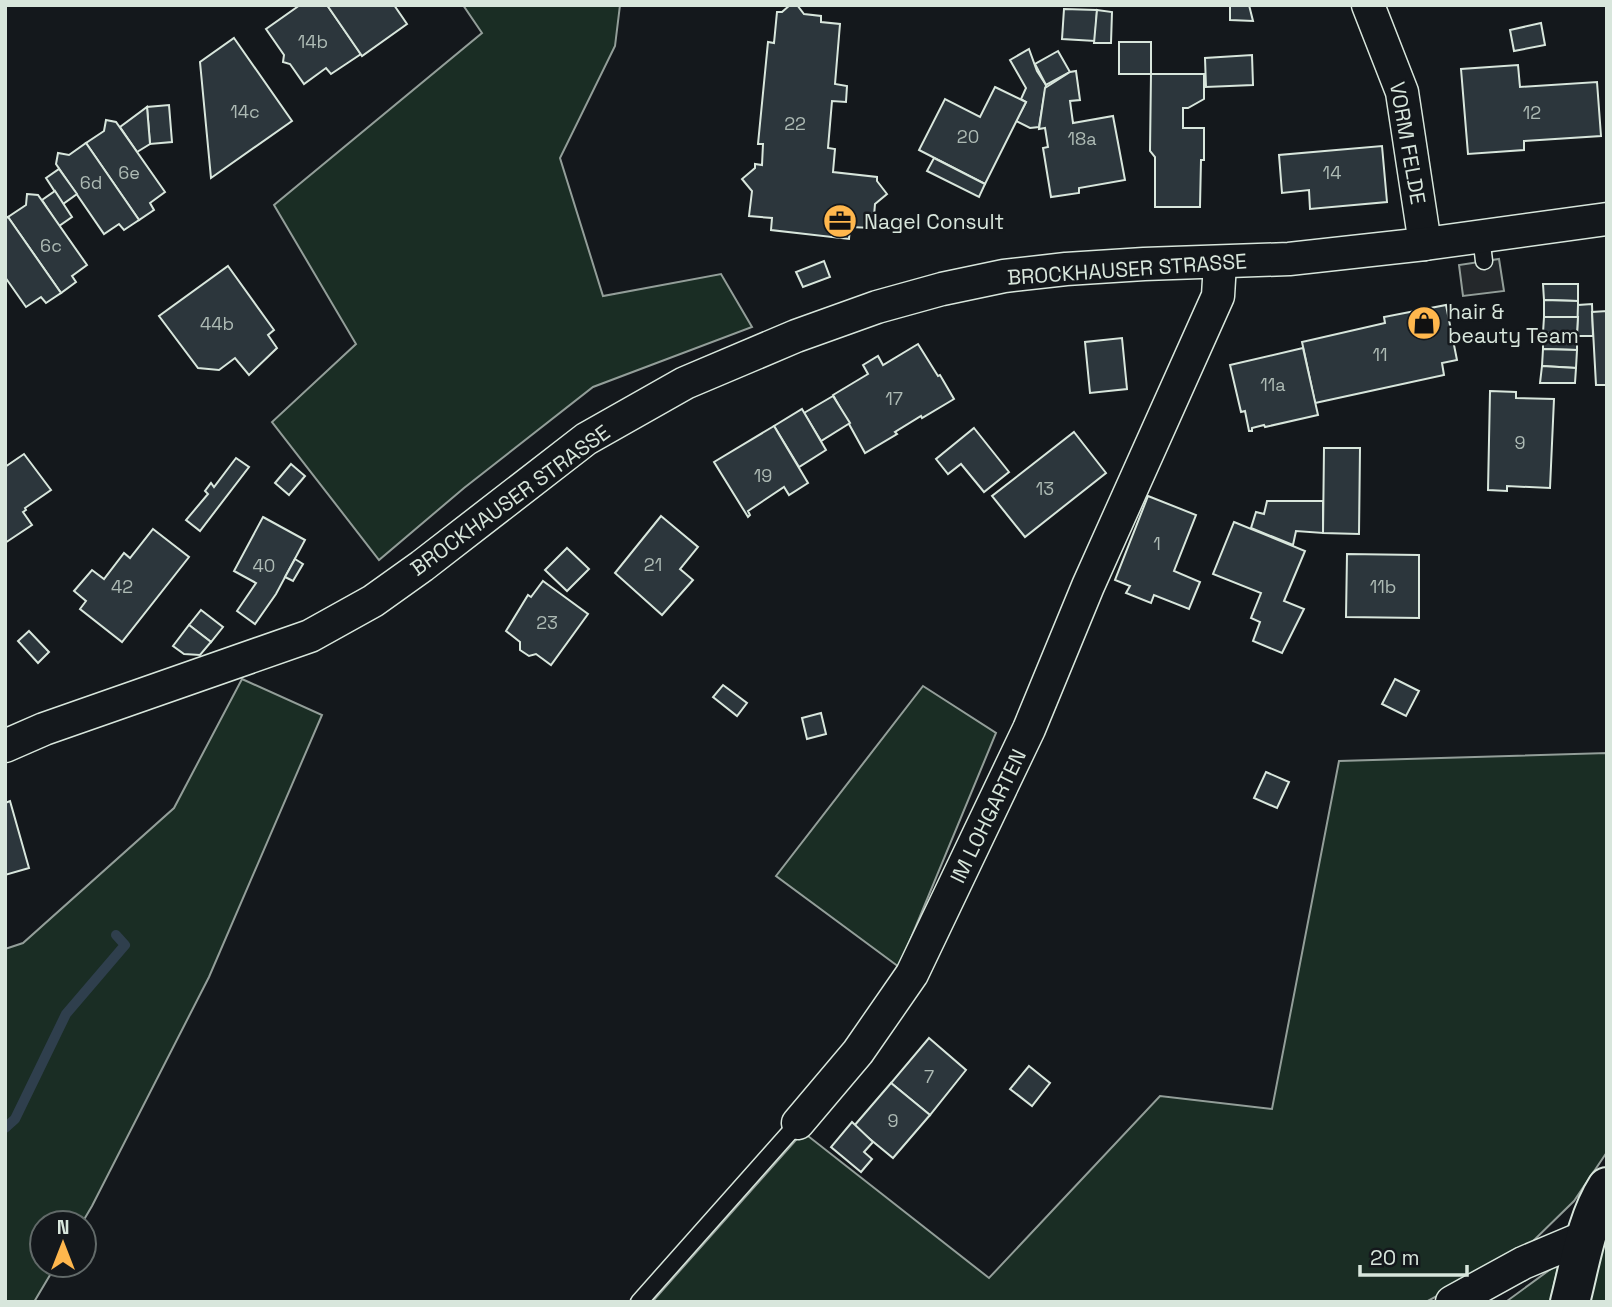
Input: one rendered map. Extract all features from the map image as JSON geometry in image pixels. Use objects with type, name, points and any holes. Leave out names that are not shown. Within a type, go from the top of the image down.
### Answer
[{"type":"main road","points":[[1570,1302],[1587,1236],[1607,1187]]},
{"type":"street","name":"VORM FELDE","points":[[1368,5],[1402,92],[1425,244]]},
{"type":"street","name":"BROCKHAUSER STRASSE","points":[[5,747],[44,729],[310,636],[373,601],[586,439],[685,383],[796,336],[877,307],[1004,276],[1131,265],[1289,259],[1425,244],[1483,249],[1607,219]]},
{"type":"street","name":"IM LOHGARTEN","points":[[798,1123],[858,1052],[912,974],[1030,729],[1088,586],[1218,296],[1220,263]]},
{"type":"street","points":[[1452,1302],[1523,1263],[1587,1236]]},
{"type":"lane","name":"IM LOHGARTEN","points":[[639,1302],[798,1123]]},
{"type":"green space","points":[[463,5],[620,5],[615,46],[560,158],[603,296],[721,274],[752,327],[593,387],[464,488],[379,560],[272,422],[356,344],[274,205],[482,33]]},
{"type":"green space","points":[[242,679],[322,715],[209,977],[92,1206],[90,1209],[28,1209],[28,1279],[48,1279],[34,1302],[5,1302],[5,949],[23,943],[174,808]]},
{"type":"green space","points":[[923,686],[996,733],[899,967],[776,876]]},
{"type":"green space","points":[[1607,753],[1607,1152],[1574,1201],[1527,1247],[1426,1302],[652,1302],[803,1132],[989,1278],[1160,1096],[1272,1109],[1339,761]]},
{"type":"green space","points":[[1607,1232],[1607,1302],[1582,1302]]},
{"type":"green space","points":[[1559,1263],[1550,1302],[1507,1301]]},
{"type":"shaded area","points":[[1499,259],[1504,291],[1463,296],[1459,265]]},
{"type":"building","points":[[300,5],[327,5],[361,54],[331,74],[326,68],[304,84],[290,64],[283,62],[284,55],[266,29]]},
{"type":"building","points":[[327,5],[394,5],[407,24],[362,56]]},
{"type":"building","points":[[790,5],[797,5],[804,14],[821,16],[821,22],[840,24],[835,84],[847,86],[846,102],[832,101],[828,148],[835,149],[833,172],[877,177],[887,194],[875,204],[873,228],[850,227],[849,239],[771,230],[772,218],[749,216],[752,191],[742,179],[755,168],[755,164],[762,165],[763,144],[758,144],[768,42],[774,43],[777,12],[782,12]]},
{"type":"building","points":[[1230,5],[1249,5],[1253,21],[1230,20]]},
{"type":"building","points":[[1064,9],[1097,10],[1095,41],[1062,39]]},
{"type":"building","points":[[1097,10],[1112,12],[1111,43],[1094,43]]},
{"type":"building","points":[[1541,23],[1545,45],[1514,51],[1510,30]]},
{"type":"building","points":[[234,38],[292,121],[211,178],[200,62]]},
{"type":"building","points":[[1119,42],[1151,42],[1151,74],[1119,74]]},
{"type":"building","points":[[1029,49],[1037,71],[1046,85],[1039,127],[1030,128],[1016,121],[1026,102],[1021,99],[1026,88],[1010,60]]},
{"type":"building","points":[[1058,51],[1070,72],[1046,85],[1035,64]]},
{"type":"building","points":[[1252,55],[1253,85],[1206,87],[1205,58]]},
{"type":"building","points":[[1518,65],[1520,87],[1597,82],[1601,136],[1524,141],[1524,150],[1468,154],[1461,69]]},
{"type":"building","points":[[1076,71],[1080,100],[1070,101],[1073,123],[1113,116],[1125,180],[1079,188],[1079,193],[1051,197],[1043,148],[1048,147],[1045,128],[1039,129],[1045,88]]},
{"type":"building","points":[[1151,74],[1204,74],[1204,99],[1183,108],[1183,128],[1204,128],[1200,207],[1155,207],[1155,157],[1150,151]]},
{"type":"building","points":[[995,87],[1026,102],[985,184],[919,150],[945,99],[980,117]]},
{"type":"building","points":[[169,105],[172,142],[150,144],[147,107]]},
{"type":"building","points":[[147,107],[150,144],[137,152],[120,127]]},
{"type":"building","points":[[106,120],[116,122],[165,192],[150,203],[154,210],[139,220],[86,143],[104,131]]},
{"type":"building","points":[[86,143],[139,220],[124,230],[119,224],[104,234],[56,164],[58,153],[69,155]]},
{"type":"building","points":[[1382,146],[1387,202],[1310,209],[1309,190],[1282,193],[1279,155]]},
{"type":"building","points":[[934,158],[985,184],[979,197],[927,171]]},
{"type":"building","points":[[59,169],[77,194],[63,204],[46,178]]},
{"type":"building","points":[[55,191],[72,217],[59,226],[42,200]]},
{"type":"building","points":[[27,194],[38,195],[87,265],[72,276],[76,282],[61,293],[8,217],[26,205]]},
{"type":"building","points":[[8,217],[61,293],[46,303],[41,297],[26,307],[5,277],[5,219]]},
{"type":"building","points":[[824,261],[830,277],[803,287],[796,272]]},
{"type":"building","points":[[228,266],[274,330],[268,335],[277,348],[249,375],[235,358],[219,370],[198,368],[159,316]]},
{"type":"building","points":[[1543,284],[1578,284],[1578,301],[1544,300]]},
{"type":"building","points":[[1544,300],[1578,301],[1578,317],[1544,317]]},
{"type":"building","points":[[1592,304],[1593,336],[1577,336],[1578,305]]},
{"type":"building","points":[[1446,305],[1457,360],[1442,363],[1444,375],[1315,403],[1302,342],[1385,323],[1384,317]]},
{"type":"building","points":[[1607,311],[1607,385],[1596,385],[1592,312]]},
{"type":"building","points":[[1544,317],[1578,317],[1577,333],[1543,333]]},
{"type":"building","points":[[1543,333],[1577,333],[1577,350],[1543,349]]},
{"type":"building","points":[[1122,338],[1127,389],[1090,393],[1085,342]]},
{"type":"building","points":[[918,344],[954,399],[922,418],[921,416],[865,453],[833,395],[868,374],[863,365],[878,356],[883,365]]},
{"type":"building","points":[[1303,348],[1318,415],[1265,427],[1264,425],[1249,431],[1245,411],[1241,412],[1230,365]]},
{"type":"building","points":[[1543,349],[1577,350],[1576,368],[1542,366]]},
{"type":"building","points":[[1542,366],[1576,368],[1575,383],[1540,383]]},
{"type":"building","points":[[1490,391],[1516,392],[1516,398],[1554,399],[1550,488],[1507,486],[1507,491],[1488,490]]},
{"type":"building","points":[[833,396],[850,423],[821,441],[804,413]]},
{"type":"building","points":[[802,409],[826,450],[799,467],[774,426]]},
{"type":"building","points":[[774,426],[808,483],[789,495],[784,487],[748,511],[748,517],[714,462]]},
{"type":"building","points":[[974,428],[1009,472],[984,492],[961,464],[948,474],[936,459]]},
{"type":"building","points":[[1074,432],[1106,473],[1025,537],[992,496]]},
{"type":"building","points":[[1324,448],[1360,448],[1359,534],[1323,533]]},
{"type":"building","points":[[24,454],[51,490],[25,508],[23,512],[32,525],[5,543],[5,467]]},
{"type":"building","points":[[236,458],[249,467],[200,531],[186,520],[208,494],[205,491],[211,483],[214,487]]},
{"type":"building","points":[[291,464],[305,476],[289,495],[275,483]]},
{"type":"building","points":[[1148,496],[1196,515],[1174,571],[1200,582],[1189,609],[1154,595],[1151,603],[1126,593],[1130,586],[1115,580]]},
{"type":"building","points":[[1267,501],[1323,501],[1323,533],[1296,531],[1293,545],[1251,528],[1256,512],[1264,514]]},
{"type":"building","points":[[661,516],[698,547],[680,569],[693,580],[662,615],[615,573]]},
{"type":"building","points":[[263,517],[305,540],[276,594],[255,624],[237,611],[256,583],[234,571]]},
{"type":"building","points":[[1234,522],[1305,551],[1284,601],[1304,609],[1282,653],[1253,641],[1260,622],[1251,618],[1261,593],[1213,574]]},
{"type":"building","points":[[153,529],[189,557],[122,642],[80,609],[86,601],[74,591],[92,570],[104,579],[124,553],[130,558]]},
{"type":"building","points":[[567,548],[589,569],[567,591],[545,570]]},
{"type":"building","points":[[1347,554],[1419,555],[1419,618],[1346,617]]},
{"type":"building","points":[[295,559],[303,564],[293,581],[285,577]]},
{"type":"building","points":[[543,581],[588,614],[551,665],[536,654],[529,656],[520,650],[520,642],[506,631],[528,595],[531,597]]},
{"type":"building","points":[[201,610],[223,627],[211,642],[189,625]]},
{"type":"building","points":[[189,625],[211,642],[200,655],[184,654],[173,646]]},
{"type":"building","points":[[29,631],[49,652],[38,663],[18,641]]},
{"type":"building","points":[[1395,679],[1419,691],[1406,716],[1382,704]]},
{"type":"building","points":[[723,685],[747,703],[737,716],[713,697]]},
{"type":"building","points":[[821,713],[826,734],[807,739],[802,718]]},
{"type":"building","points":[[1266,772],[1289,782],[1277,808],[1254,798]]},
{"type":"building","points":[[10,801],[29,868],[5,875],[5,803]]},
{"type":"building","points":[[929,1038],[966,1070],[930,1115],[891,1083]]},
{"type":"building","points":[[1029,1066],[1050,1083],[1032,1106],[1010,1089]]},
{"type":"building","points":[[891,1083],[930,1115],[893,1158],[854,1126]]},
{"type":"building","points":[[852,1122],[873,1142],[864,1152],[872,1159],[861,1172],[831,1147]]},
{"type":"waterway","points":[[5,1128],[15,1119],[66,1014],[125,945],[116,935]]},
{"type":"place","name":"Nagel Consult","points":[[840,221]]},
{"type":"place","name":"hair & beauty Team","points":[[1424,323]]}]
